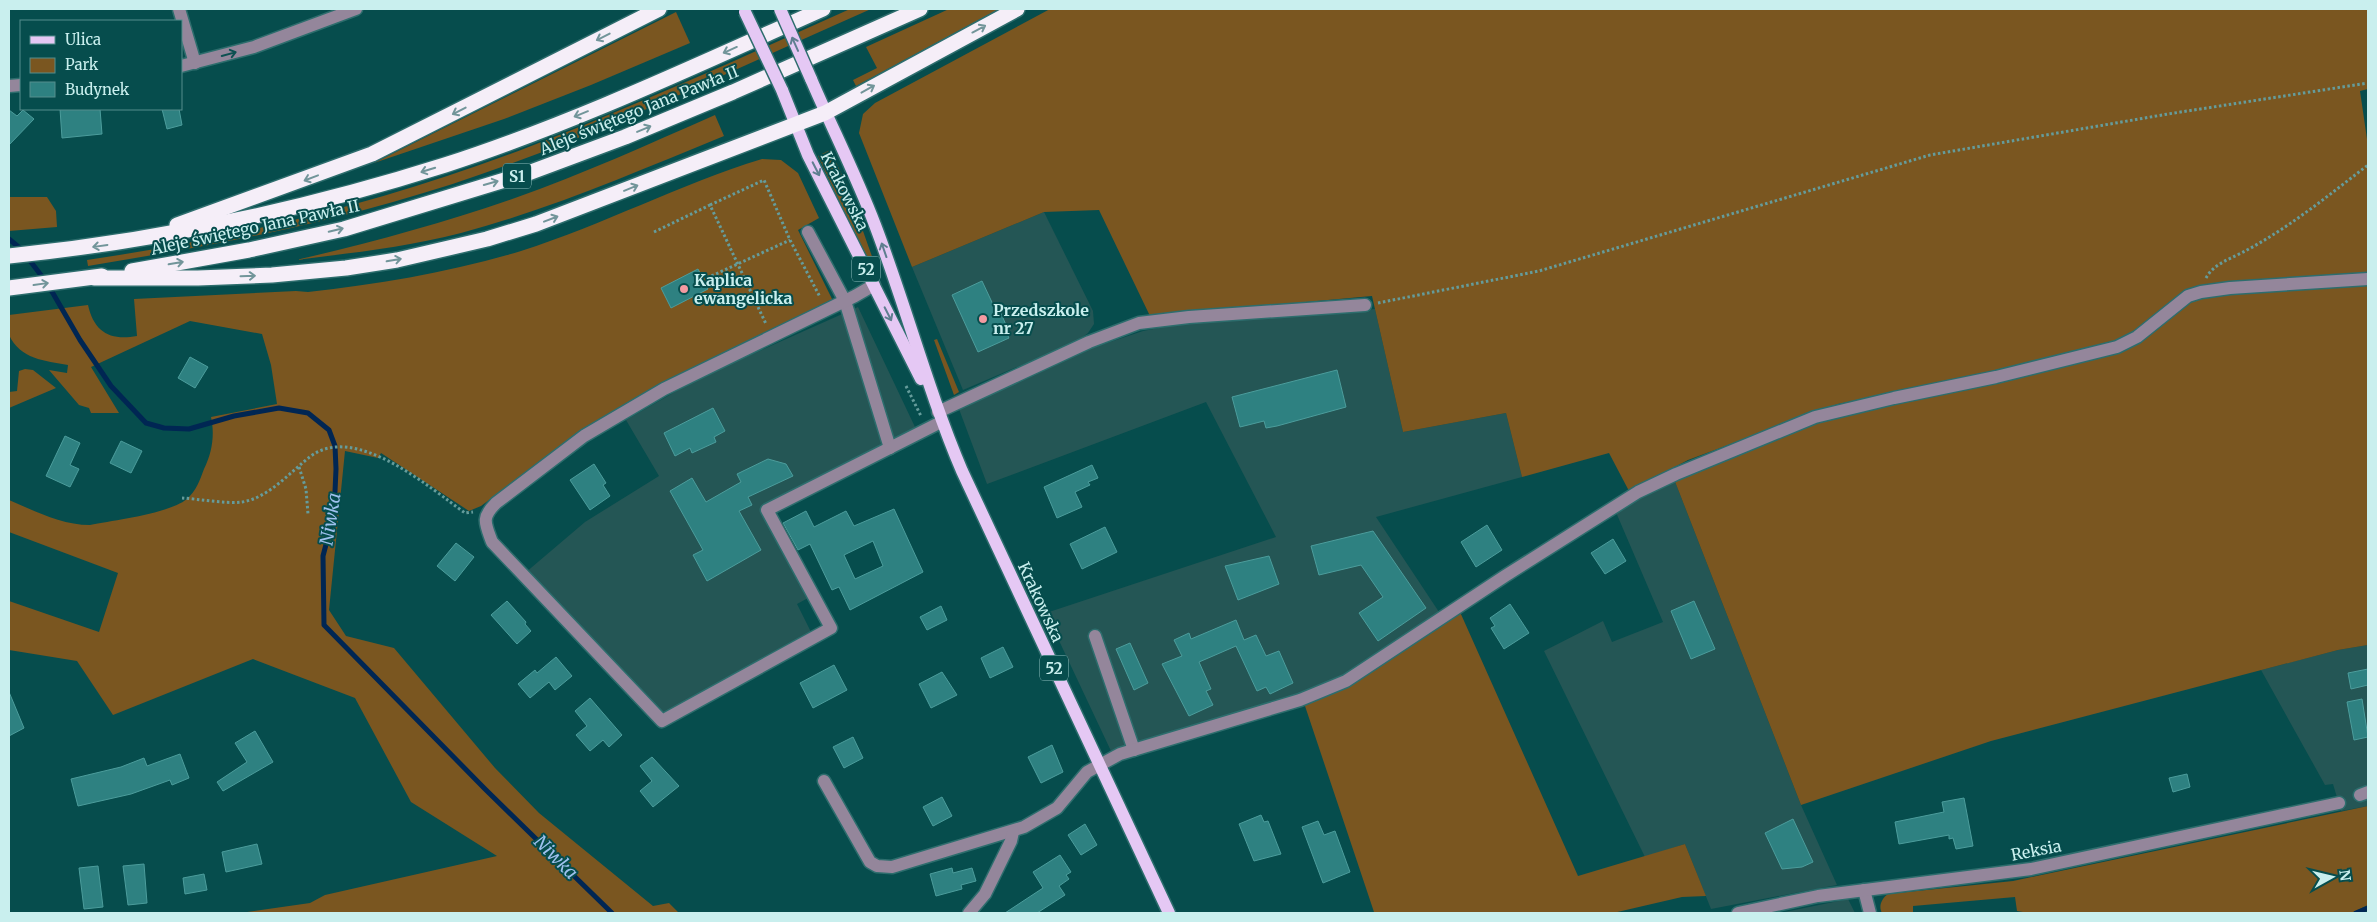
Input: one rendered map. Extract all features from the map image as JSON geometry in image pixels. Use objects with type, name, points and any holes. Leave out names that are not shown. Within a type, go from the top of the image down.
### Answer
[{"type":"highway","points":[[128,242],[308,179],[372,154],[659,9]]},
{"type":"highway","name":"Aleje świętego Jana Pawła II","points":[[9,256],[128,242],[245,219],[350,193],[447,164],[600,107],[823,9]]},
{"type":"highway","name":"Aleje świętego Jana Pawła II","points":[[9,288],[94,278],[249,250],[344,228],[532,172],[733,92],[920,9]]},
{"type":"highway","points":[[94,278],[198,278],[272,275],[346,268],[443,251],[536,224],[825,112],[1017,9]]},
{"type":"main road","name":"Krakowska","points":[[780,9],[876,226],[912,330],[939,417]]},
{"type":"main road","name":"Krakowska","points":[[744,10],[782,90],[795,124],[939,417],[988,529],[1169,913]]},
{"type":"street","points":[[182,66],[254,47],[356,9]]},
{"type":"street","points":[[182,22],[195,63]]},
{"type":"street","points":[[808,232],[845,301],[890,448]]},
{"type":"street","points":[[824,781],[870,862],[877,866],[892,867],[1013,832],[1057,808],[1086,772],[1100,764],[1134,750],[1300,700],[1346,681],[1618,503],[1676,474],[1787,428],[1832,412],[1996,377],[2117,347],[2137,337],[2188,296],[2201,292],[2230,288],[2368,279]]},
{"type":"street","points":[[874,285],[664,389],[584,436],[496,502],[487,512],[485,523],[492,542],[662,722],[831,628],[767,510],[890,448],[939,417],[1089,342],[1139,323],[1189,317],[1365,305]]},
{"type":"street","points":[[1095,636],[1134,750]]},
{"type":"street","name":"Reksia","points":[[1738,913],[1818,896],[2032,869],[2339,803]]},
{"type":"street","points":[[969,913],[985,894],[1011,841],[1013,832]]},
{"type":"street","points":[[1864,890],[1870,913]]},
{"type":"path","points":[[1365,305],[1539,271],[1930,155],[2168,114],[2368,83]]},
{"type":"path","points":[[2201,292],[2210,271],[2250,249],[2306,212],[2368,166]]},
{"type":"path","points":[[654,232],[764,180],[790,240],[820,297],[812,301]]},
{"type":"path","points":[[710,205],[765,324],[773,320]]},
{"type":"path","points":[[707,278],[808,232]]},
{"type":"path","points":[[182,498],[242,502],[258,496],[299,467],[312,455],[325,449],[345,448],[382,456],[466,513],[487,512]]},
{"type":"path","points":[[299,467],[306,489],[308,514]]},
{"type":"shaded area","points":[[1044,212],[1093,311],[1094,324],[1088,333],[1078,341],[963,390],[912,267]]},
{"type":"shaded area","points":[[858,307],[915,427],[761,508],[808,598],[797,604],[812,634],[665,714],[525,573],[585,522],[659,476],[626,420],[699,378]]},
{"type":"shaded area","points":[[1375,309],[1403,432],[1506,413],[1522,477],[1376,517],[1441,615],[1367,665],[1304,693],[1111,751],[1046,613],[1276,537],[1206,402],[987,484],[959,409],[1092,348],[1143,331],[1178,324]]},
{"type":"shaded area","points":[[1674,479],[1801,805],[1837,885],[1711,909],[1685,844],[1645,857],[1544,651],[1603,621],[1612,642],[1663,622],[1615,510]]},
{"type":"shaded area","points":[[2368,645],[2368,806],[2341,811],[2333,784],[2325,785],[2261,670],[2338,650]]},
{"type":"shaded area","points":[[1848,899],[1855,913],[1780,913]]},
{"type":"green space","points":[[850,9],[871,9],[635,114],[515,162],[454,183],[393,202],[280,231],[88,266],[87,260],[199,241],[310,216],[419,185],[473,167],[608,115]]},
{"type":"green space","points":[[949,9],[999,9],[856,86],[853,80],[877,68],[866,47]]},
{"type":"green space","points":[[1050,9],[2368,9],[2368,89],[2360,91],[2368,146],[2368,275],[2227,282],[2190,290],[2128,336],[2114,343],[1991,374],[1838,404],[1688,460],[1629,491],[1609,453],[1522,477],[1506,413],[1403,432],[1372,296],[1150,316],[1099,210],[1044,212],[912,267],[859,133],[863,114],[875,103]]},
{"type":"green space","points":[[676,12],[690,43],[504,119],[374,163]]},
{"type":"green space","points":[[715,115],[724,136],[594,189],[528,213],[461,233],[420,242],[296,260],[406,232],[515,198],[591,169]]},
{"type":"green space","points":[[830,150],[846,183],[875,265],[870,266],[818,156]]},
{"type":"green space","points":[[762,159],[781,160],[798,173],[819,218],[798,230],[833,301],[651,389],[576,435],[481,506],[469,511],[381,453],[378,458],[345,451],[329,610],[346,636],[394,648],[495,768],[539,813],[653,906],[669,903],[679,913],[240,913],[310,903],[325,895],[497,856],[411,802],[355,698],[253,659],[113,715],[77,661],[9,650],[9,601],[99,632],[118,573],[9,532],[9,500],[58,520],[90,525],[141,516],[167,509],[187,499],[199,481],[212,444],[213,430],[211,417],[277,404],[271,365],[262,334],[190,321],[91,367],[119,413],[91,413],[89,408],[79,405],[49,370],[67,373],[68,365],[34,358],[26,354],[14,343],[8,333],[9,315],[88,305],[94,322],[105,333],[119,337],[137,336],[134,299],[308,292],[389,281],[442,271],[552,241],[701,180]]},
{"type":"green space","points":[[9,197],[47,197],[56,211],[57,227],[9,231]]},
{"type":"green space","points":[[2368,283],[2368,645],[2338,650],[1991,741],[1801,805],[1674,479],[1830,417],[2121,351],[2186,302],[2203,295]]},
{"type":"green space","points":[[937,339],[959,392],[954,395],[934,340]]},
{"type":"green space","points":[[25,369],[33,370],[56,388],[9,408],[9,392],[17,391],[19,371]]},
{"type":"green space","points":[[1460,612],[1578,876],[1685,844],[1706,896],[1682,897],[1613,913],[1370,913],[1374,912],[1304,703]]},
{"type":"green space","points":[[2368,806],[2368,905],[2351,913],[2029,913],[2017,911],[2015,897],[1913,906],[1913,912],[1882,913],[1880,908],[1881,902],[1888,894],[2013,881]]},
{"type":"building","points":[[9,110],[17,116],[23,110],[34,119],[9,145]]},
{"type":"building","points":[[60,110],[100,110],[102,134],[62,138]]},
{"type":"building","points":[[162,110],[179,110],[182,125],[167,129]]},
{"type":"building","name":"Kaplica ewangelicka","points":[[698,269],[708,289],[671,308],[661,288]]},
{"type":"building","name":"Przedszkole nr 27","points":[[982,281],[997,313],[1000,311],[1006,325],[1003,326],[1009,338],[978,352],[952,295]]},
{"type":"building","points":[[190,357],[208,367],[195,388],[178,378]]},
{"type":"building","points":[[1337,370],[1346,407],[1277,426],[1266,428],[1264,421],[1240,427],[1232,397]]},
{"type":"building","points":[[713,408],[725,431],[714,437],[716,442],[692,453],[690,448],[675,456],[664,433]]},
{"type":"building","points":[[65,436],[80,443],[70,465],[79,469],[70,487],[46,476]]},
{"type":"building","points":[[121,441],[142,451],[131,473],[110,463]]},
{"type":"building","points":[[768,459],[786,464],[793,476],[748,497],[752,505],[739,511],[761,550],[707,581],[693,555],[703,550],[670,491],[692,478],[706,502],[741,482],[737,474]]},
{"type":"building","points":[[594,464],[606,483],[603,485],[610,496],[590,510],[570,480]]},
{"type":"building","points":[[1092,465],[1098,478],[1088,482],[1090,485],[1075,492],[1082,507],[1057,518],[1044,487]]},
{"type":"building","points":[[894,509],[923,572],[850,610],[839,587],[832,590],[810,544],[798,550],[783,523],[806,511],[814,527],[846,511],[854,526]],"holes":[[[873,541],[883,566],[855,579],[844,555]]]},
{"type":"building","points":[[1487,525],[1502,550],[1476,567],[1461,542]]},
{"type":"building","points":[[1105,527],[1117,552],[1082,569],[1070,544]]},
{"type":"building","points":[[1373,531],[1426,608],[1378,641],[1359,613],[1383,597],[1361,565],[1319,575],[1311,546]]},
{"type":"building","points":[[1613,539],[1626,561],[1605,574],[1591,553]]},
{"type":"building","points":[[456,543],[474,557],[455,581],[437,566]]},
{"type":"building","points":[[1269,556],[1279,584],[1238,600],[1225,566]]},
{"type":"building","points":[[507,601],[526,622],[525,624],[531,631],[517,644],[491,615]]},
{"type":"building","points":[[1694,601],[1715,649],[1691,659],[1671,611]]},
{"type":"building","points":[[1510,604],[1529,633],[1504,649],[1491,628],[1495,626],[1490,618]]},
{"type":"building","points":[[941,606],[947,620],[927,630],[920,617]]},
{"type":"building","points":[[1236,620],[1244,640],[1256,635],[1266,656],[1279,651],[1293,683],[1270,694],[1266,687],[1257,691],[1236,646],[1199,662],[1211,689],[1206,691],[1213,705],[1189,716],[1162,664],[1182,656],[1174,640],[1189,633],[1191,639]]},
{"type":"building","points":[[1130,643],[1148,683],[1134,690],[1116,649]]},
{"type":"building","points":[[1003,647],[1013,667],[990,678],[981,658]]},
{"type":"building","points":[[556,657],[572,676],[555,690],[549,682],[530,698],[518,684],[535,670],[537,673]]},
{"type":"building","points":[[834,665],[847,690],[813,708],[800,683]]},
{"type":"building","points":[[2368,669],[2368,685],[2351,689],[2348,673]]},
{"type":"building","points":[[942,672],[957,695],[931,708],[919,684]]},
{"type":"building","points":[[9,692],[24,728],[9,736]]},
{"type":"building","points":[[590,698],[622,735],[609,747],[603,740],[590,751],[576,735],[587,726],[575,711]]},
{"type":"building","points":[[2362,699],[2368,737],[2354,740],[2347,702]]},
{"type":"building","points":[[255,731],[273,762],[223,791],[217,782],[247,762],[235,743]]},
{"type":"building","points":[[853,737],[863,758],[844,768],[833,747]]},
{"type":"building","points":[[1052,745],[1063,772],[1041,783],[1028,757]]},
{"type":"building","points":[[180,754],[189,778],[172,785],[170,780],[131,794],[78,806],[71,779],[121,767],[144,758],[147,766]]},
{"type":"building","points":[[652,757],[679,786],[653,807],[640,791],[652,781],[640,766]]},
{"type":"building","points":[[2187,774],[2190,787],[2173,792],[2169,778]]},
{"type":"building","points":[[942,797],[952,816],[933,826],[923,807]]},
{"type":"building","points":[[1964,798],[1973,846],[1956,849],[1953,838],[1949,839],[1949,835],[1899,844],[1895,822],[1944,812],[1942,802]]},
{"type":"building","points":[[1261,815],[1264,822],[1268,821],[1281,854],[1254,861],[1239,824]]},
{"type":"building","points":[[1793,819],[1813,862],[1802,867],[1782,869],[1765,833]]},
{"type":"building","points":[[1318,821],[1324,835],[1335,831],[1350,872],[1323,883],[1302,827]]},
{"type":"building","points":[[1085,824],[1097,845],[1081,855],[1068,835]]},
{"type":"building","points":[[257,844],[262,864],[226,872],[222,852]]},
{"type":"building","points":[[1060,855],[1071,872],[1066,875],[1069,879],[1059,886],[1065,895],[1037,913],[1005,913],[1043,888],[1033,872]]},
{"type":"building","points":[[144,864],[147,903],[128,905],[123,866]]},
{"type":"building","points":[[98,866],[103,907],[84,909],[79,868]]},
{"type":"building","points":[[952,868],[953,873],[972,868],[976,881],[961,885],[962,889],[936,896],[930,874]]},
{"type":"building","points":[[204,874],[207,890],[185,894],[183,878]]},
{"type":"waterway","name":"Niwka","points":[[9,239],[21,249],[47,283],[80,340],[111,386],[146,423],[164,428],[189,429],[234,416],[279,408],[308,413],[329,430],[335,446],[336,469],[334,514],[323,556],[324,625],[485,789],[612,913]]},
{"type":"waterway","points":[[2356,913],[2368,908]]},
{"type":"place","name":"Kaplica ewangelicka","points":[[684,289]]},
{"type":"place","name":"Przedszkole nr 27","points":[[983,319]]}]
